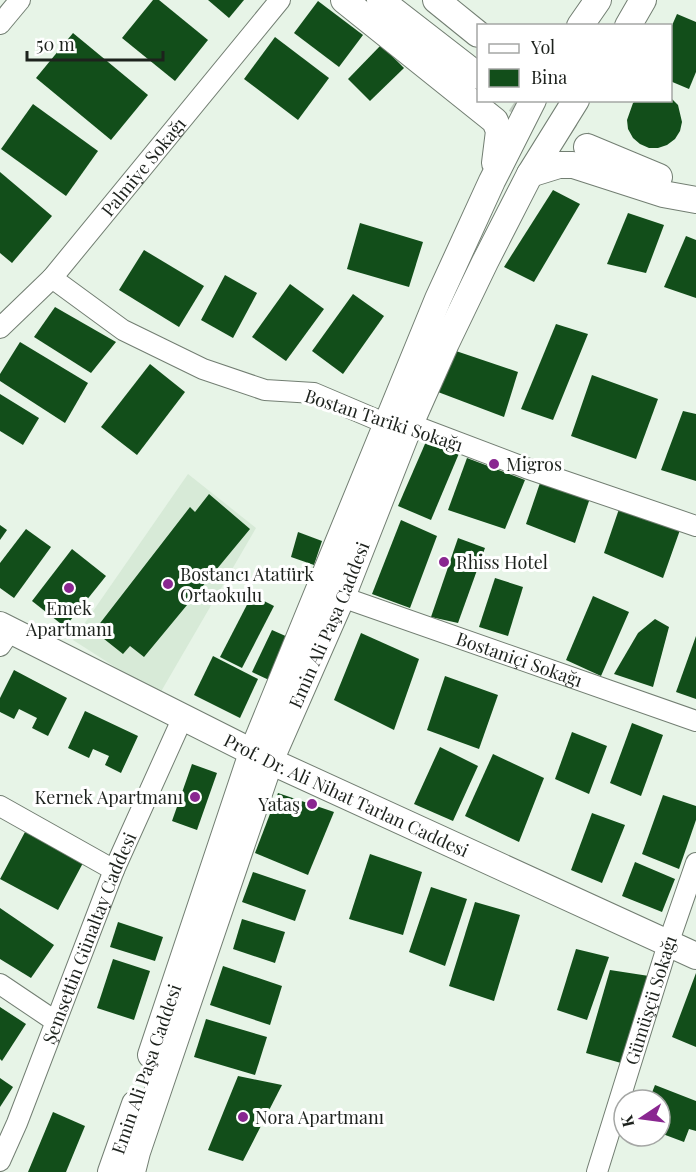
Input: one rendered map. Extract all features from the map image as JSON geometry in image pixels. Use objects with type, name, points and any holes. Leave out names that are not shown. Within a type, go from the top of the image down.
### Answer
[{"type":"main road","points":[[344,0],[474,87]]},
{"type":"main road","points":[[380,0],[474,87]]},
{"type":"main road","points":[[435,0],[477,32]]},
{"type":"main road","points":[[581,24],[598,0]]},
{"type":"main road","points":[[629,24],[643,0]]},
{"type":"main road","points":[[483,102],[500,131],[492,181]]},
{"type":"main road","name":"Emin Ali Paşa Caddesi","points":[[132,1172],[261,757],[342,597],[438,299],[492,181],[532,102]]},
{"type":"main road","name":"Emin Ali Paşa Caddesi","points":[[111,1172],[261,757],[399,424],[451,333],[560,111],[573,102]]},
{"type":"main road","points":[[588,147],[696,192]]},
{"type":"main road","points":[[530,174],[558,165],[573,165],[663,194],[696,200]]},
{"type":"main road","name":"Prof. Dr. Ali Nihat Tarlan Caddesi","points":[[4,633],[183,717],[261,757],[696,956]]},
{"type":"street","points":[[0,24],[20,0]]},
{"type":"street","name":"Palmiye Sokağı","points":[[0,328],[52,278],[280,0]]},
{"type":"street","name":"Bostan Tariki Sokağı","points":[[52,278],[123,330],[203,369],[265,390],[314,393],[696,526]]},
{"type":"street","name":"Bostaniçi Sokağı","points":[[342,597],[696,721]]},
{"type":"street","name":"Şemsettin Günaltay Caddesi","points":[[1,1155],[114,870],[183,717]]},
{"type":"street","points":[[0,806],[114,870]]},
{"type":"street","name":"Gümüşçü Sokağı","points":[[597,1172],[696,862]]},
{"type":"street","points":[[0,984],[55,1021]]},
{"type":"shaded area","name":"Bostancı Atatürk Ortaokulu","points":[[188,474],[256,528],[159,695],[73,640]]},
{"type":"building","points":[[153,0],[159,0],[208,40],[175,81],[122,38]]},
{"type":"building","points":[[208,0],[244,0],[229,18]]},
{"type":"building","points":[[318,1],[363,35],[339,67],[294,33]]},
{"type":"building","points":[[677,14],[696,22],[696,72],[689,89],[672,82],[672,25]]},
{"type":"building","points":[[73,33],[148,95],[111,140],[36,78]]},
{"type":"building","points":[[275,37],[329,78],[298,120],[244,79]]},
{"type":"building","points":[[381,45],[404,68],[370,101],[348,79]]},
{"type":"building","points":[[672,99],[678,105],[682,122],[675,139],[667,145],[649,148],[633,138],[628,129],[627,120],[633,103],[672,102]]},
{"type":"building","points":[[33,104],[98,151],[66,196],[1,149]]},
{"type":"building","points":[[0,172],[52,216],[12,263],[0,253]]},
{"type":"building","points":[[553,190],[580,204],[534,282],[504,267]]},
{"type":"building","points":[[628,213],[664,225],[646,273],[607,264]]},
{"type":"building","points":[[360,223],[423,242],[409,287],[347,269]]},
{"type":"building","points":[[686,236],[696,240],[696,298],[664,287]]},
{"type":"building","points":[[144,250],[204,286],[179,327],[119,290]]},
{"type":"building","points":[[225,275],[257,293],[233,338],[201,320]]},
{"type":"building","points":[[290,284],[324,309],[286,361],[252,337]]},
{"type":"building","points":[[353,294],[384,316],[343,374],[312,351]]},
{"type":"building","points":[[55,307],[116,342],[91,373],[34,337]]},
{"type":"building","points":[[556,324],[588,334],[553,420],[521,409]]},
{"type":"building","points":[[20,342],[88,383],[65,423],[0,381],[0,374]]},
{"type":"building","points":[[453,350],[518,372],[504,417],[438,392]]},
{"type":"building","points":[[150,364],[185,392],[137,455],[101,427]]},
{"type":"building","points":[[592,375],[658,399],[636,459],[571,436]]},
{"type":"building","points":[[0,394],[39,418],[23,445],[0,431]]},
{"type":"building","points":[[683,411],[696,414],[696,481],[661,470]]},
{"type":"building","points":[[428,437],[460,451],[431,520],[398,506]]},
{"type":"building","points":[[467,458],[525,480],[505,529],[448,510]]},
{"type":"building","points":[[541,480],[590,498],[575,543],[526,524]]},
{"type":"building","points":[[209,494],[250,529],[144,657],[130,646],[123,654],[94,631],[190,507],[195,512]]},
{"type":"building","points":[[619,509],[680,530],[663,578],[604,553]]},
{"type":"building","points":[[401,520],[437,536],[410,608],[372,594]]},
{"type":"building","points":[[0,525],[7,530],[0,540]]},
{"type":"building","points":[[26,529],[51,547],[14,598],[0,588],[0,563]]},
{"type":"building","points":[[298,532],[322,541],[314,565],[291,557]]},
{"type":"building","points":[[458,538],[485,548],[458,623],[431,617]]},
{"type":"building","name":"Emek Apartmanı","points":[[72,549],[106,576],[65,627],[32,601]]},
{"type":"building","points":[[495,578],[523,587],[508,636],[479,627]]},
{"type":"building","points":[[252,595],[274,606],[242,668],[220,657]]},
{"type":"building","points":[[593,596],[629,612],[601,676],[566,660]]},
{"type":"building","points":[[655,619],[669,627],[653,687],[614,674],[638,633]]},
{"type":"building","points":[[272,630],[290,638],[269,680],[252,672]]},
{"type":"building","points":[[361,633],[419,659],[394,730],[334,700]]},
{"type":"building","points":[[696,636],[696,699],[676,692]]},
{"type":"building","points":[[213,656],[258,679],[240,718],[194,695]]},
{"type":"building","points":[[14,670],[67,698],[48,736],[32,728],[37,718],[19,709],[14,719],[0,712],[0,698]]},
{"type":"building","points":[[445,676],[498,695],[479,749],[427,730]]},
{"type":"building","points":[[85,711],[138,736],[121,773],[105,765],[109,756],[93,749],[89,758],[68,748]]},
{"type":"building","points":[[632,723],[663,735],[641,796],[610,783]]},
{"type":"building","points":[[572,732],[607,746],[589,794],[555,779]]},
{"type":"building","points":[[440,747],[478,766],[453,821],[414,804]]},
{"type":"building","points":[[493,754],[544,778],[519,842],[465,816]]},
{"type":"building","name":"Kernek Apartmanı","points":[[192,764],[217,773],[197,830],[172,821]]},
{"type":"building","points":[[278,793],[334,812],[308,875],[255,853]]},
{"type":"building","points":[[663,795],[696,806],[696,820],[679,869],[642,854]]},
{"type":"building","points":[[592,813],[625,825],[602,883],[571,870]]},
{"type":"building","points":[[25,832],[83,863],[58,910],[0,879]]},
{"type":"building","points":[[370,854],[422,872],[403,935],[349,919]]},
{"type":"building","points":[[635,862],[675,879],[662,912],[622,896]]},
{"type":"building","points":[[253,872],[306,890],[295,921],[242,902]]},
{"type":"building","points":[[431,887],[467,899],[445,966],[409,952]]},
{"type":"building","points":[[475,902],[520,915],[494,1001],[449,986]]},
{"type":"building","points":[[0,908],[54,945],[31,978],[0,959]]},
{"type":"building","points":[[242,919],[285,932],[275,963],[233,949]]},
{"type":"building","points":[[118,922],[163,937],[155,961],[110,947]]},
{"type":"building","points":[[576,949],[609,957],[587,1020],[557,1010]]},
{"type":"building","points":[[113,959],[150,971],[134,1020],[97,1008]]},
{"type":"building","points":[[223,966],[282,986],[270,1025],[210,1005]]},
{"type":"building","points":[[610,970],[649,976],[621,1063],[586,1053]]},
{"type":"building","points":[[696,973],[696,1047],[672,1037]]},
{"type":"building","points":[[0,1007],[26,1024],[2,1061],[0,1059]]},
{"type":"building","points":[[206,1019],[267,1037],[255,1075],[194,1057]]},
{"type":"building","name":"Nora Apartmanı","points":[[238,1076],[282,1085],[243,1161],[208,1150]]},
{"type":"building","points":[[0,1078],[13,1087],[0,1107]]},
{"type":"building","points":[[672,1092],[696,1101],[696,1131],[689,1129],[684,1142],[672,1138]]},
{"type":"building","points":[[53,1112],[85,1126],[66,1172],[28,1172]]},
{"type":"tunnel","points":[[519,102],[587,147]]},
{"type":"place","name":"Migros","points":[[494,464]]},
{"type":"place","name":"Rhiss Hotel","points":[[444,562]]},
{"type":"place","name":"Bostancı Atatürk Ortaokulu","points":[[168,584]]},
{"type":"place","name":"Emek Apartmanı","points":[[69,588]]},
{"type":"place","name":"Kernek Apartmanı","points":[[195,797]]},
{"type":"place","name":"Yataş","points":[[312,804]]},
{"type":"place","name":"Nora Apartmanı","points":[[243,1117]]}]
